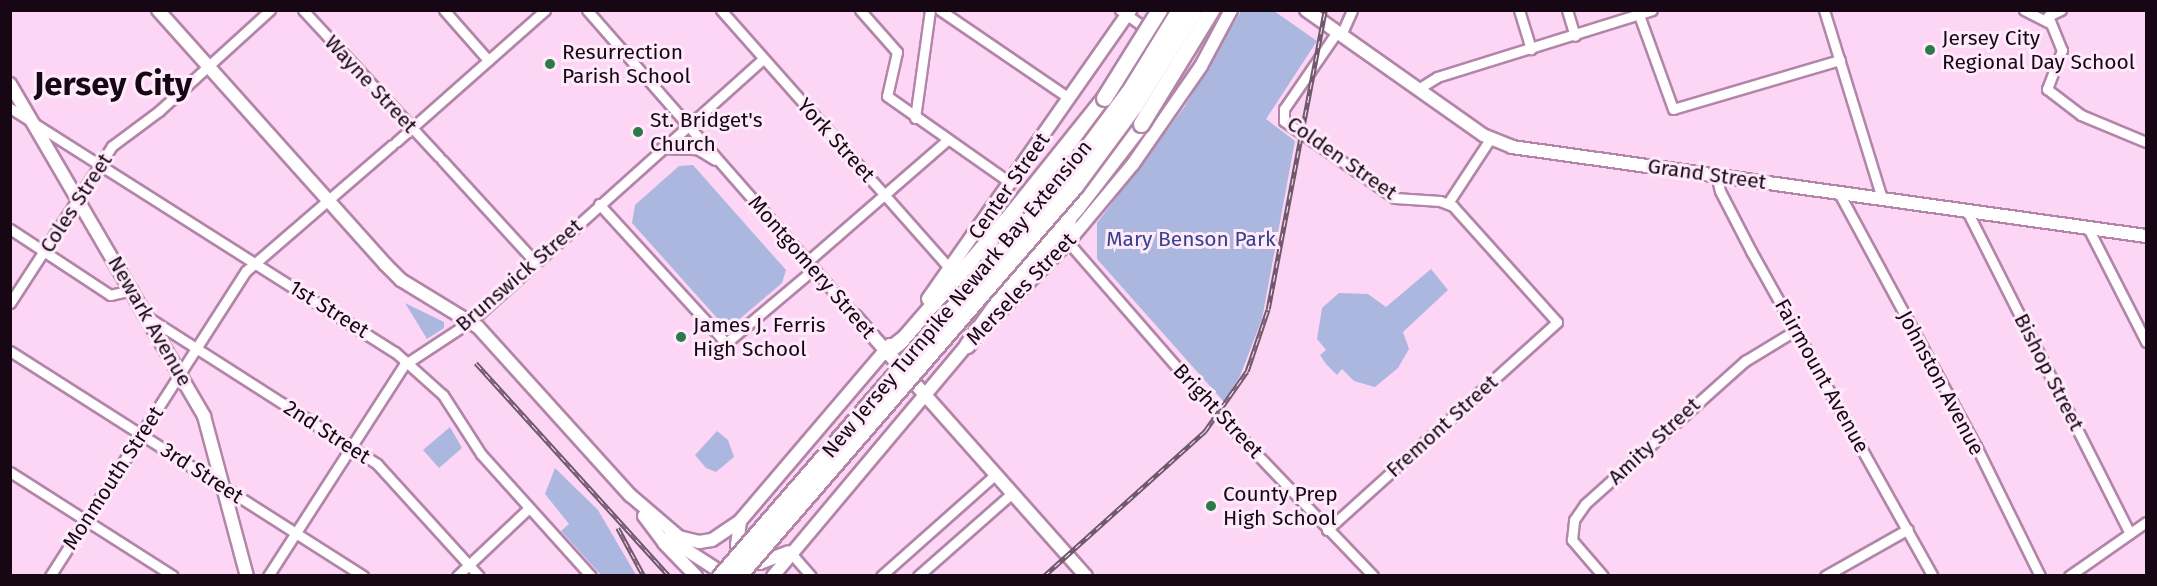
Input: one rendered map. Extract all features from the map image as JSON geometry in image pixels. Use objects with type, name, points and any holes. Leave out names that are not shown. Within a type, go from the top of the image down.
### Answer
[{"type":"highway","points":[[886,352],[905,337],[1012,213],[1104,98],[1159,10]]},
{"type":"highway","name":"New Jersey Turnpike Newark Bay Extension","points":[[720,576],[1061,182],[1131,87],[1179,10]]},
{"type":"highway","name":"New Jersey Turnpike Newark Bay Extension","points":[[738,576],[1076,186],[1135,105],[1194,10]]},
{"type":"highway","points":[[967,345],[1002,296],[1068,219],[1141,124],[1211,10]]},
{"type":"highway","points":[[1068,219],[1065,235],[1068,242]]},
{"type":"main road","points":[[158,10],[401,280],[471,321],[630,495],[663,543],[696,576]]},
{"type":"main road","name":"Merseles Street","points":[[790,552],[967,345],[1068,242],[1139,155],[1201,66],[1231,10]]},
{"type":"main road","name":"Grand Street","points":[[1306,10],[1490,139],[1521,148],[2146,236]]},
{"type":"main road","name":"Center Street","points":[[630,495],[664,527],[692,541],[719,538],[740,521],[886,352],[951,270],[1126,12]]},
{"type":"main road","name":"Newark Avenue","points":[[10,84],[149,318],[204,416],[247,576]]},
{"type":"main road","name":"Montgomery Street","points":[[855,316],[1086,576]]},
{"type":"main road","points":[[642,512],[672,541],[727,576]]},
{"type":"main road","points":[[740,521],[737,545],[747,561],[760,562],[790,552]]},
{"type":"main road","points":[[762,576],[790,552]]},
{"type":"main road","points":[[773,576],[790,552]]},
{"type":"street","name":"Coles Street","points":[[10,303],[112,146],[208,67],[270,10]]},
{"type":"street","name":"Wayne Street","points":[[303,10],[536,262]]},
{"type":"street","points":[[444,10],[489,60]]},
{"type":"street","name":"Monmouth Street","points":[[50,576],[246,271],[329,202],[545,10]]},
{"type":"street","name":"Montgomery Street","points":[[587,10],[855,316]]},
{"type":"street","name":"York Street","points":[[721,10],[951,270]]},
{"type":"street","points":[[860,10],[897,51],[887,96],[915,118],[1011,183]]},
{"type":"street","points":[[915,118],[930,10]]},
{"type":"street","points":[[940,10],[1069,98]]},
{"type":"street","points":[[1339,33],[1352,10]]},
{"type":"street","points":[[1519,10],[1531,49]]},
{"type":"street","points":[[1567,10],[1575,36]]},
{"type":"street","points":[[1418,89],[1437,77],[1575,36],[1652,10]]},
{"type":"street","points":[[1824,10],[1882,199]]},
{"type":"street","points":[[2024,10],[2048,22],[2062,50],[2047,89],[2081,115],[2146,142]]},
{"type":"street","points":[[2048,22],[2048,16],[2061,10]]},
{"type":"street","points":[[1126,12],[1201,66]]},
{"type":"street","points":[[1639,15],[1673,109],[1840,60]]},
{"type":"street","name":"Colden Street","points":[[1339,33],[1284,109],[1284,121],[1395,198],[1448,203]]},
{"type":"street","name":"Brunswick Street","points":[[268,576],[406,362],[471,321],[687,124],[763,58]]},
{"type":"street","name":"1st Street","points":[[10,108],[256,262],[406,362],[443,395],[476,448],[591,576]]},
{"type":"street","points":[[1448,203],[1490,139]]},
{"type":"street","points":[[599,204],[726,343],[811,265],[847,226],[947,140]]},
{"type":"street","points":[[661,148],[697,149],[723,165]]},
{"type":"street","name":"Fairmount Avenue","points":[[1716,175],[1720,191],[1933,576]]},
{"type":"street","name":"Johnston Avenue","points":[[1839,193],[1976,447],[2040,576]]},
{"type":"street","name":"Fremont Street","points":[[1327,530],[1557,322],[1448,203]]},
{"type":"street","name":"Bishop Street","points":[[1967,211],[2130,533]]},
{"type":"street","points":[[2088,228],[2146,342]]},
{"type":"street","points":[[10,230],[110,295],[132,290]]},
{"type":"street","name":"Bright Street","points":[[1068,242],[1206,401],[1257,451],[1327,530],[1373,576]]},
{"type":"street","name":"2nd Street","points":[[149,318],[377,464],[479,576]]},
{"type":"street","name":"Amity Street","points":[[1603,576],[1572,540],[1574,520],[1585,504],[1701,398],[1752,355],[1796,330]]},
{"type":"street","name":"3rd Street","points":[[10,351],[363,576]]},
{"type":"street","points":[[10,472],[173,576]]},
{"type":"street","points":[[881,576],[996,474]]},
{"type":"street","points":[[918,576],[1012,493]]},
{"type":"street","points":[[457,576],[529,508]]},
{"type":"street","points":[[2069,576],[2146,522]]},
{"type":"street","points":[[1825,576],[1908,529]]},
{"type":"street","points":[[790,552],[811,576]]},
{"type":"green space","name":"Mary Benson Park","points":[[1241,11],[1274,11],[1317,41],[1266,119],[1295,141],[1262,319],[1240,376],[1224,402],[1097,259],[1097,223],[1185,106]]},
{"type":"green space","points":[[693,165],[786,270],[782,283],[735,323],[722,323],[632,223],[635,205],[679,166]]},
{"type":"green space","points":[[1431,269],[1448,290],[1403,332],[1409,349],[1398,368],[1375,387],[1354,381],[1342,369],[1337,375],[1320,355],[1326,350],[1317,339],[1322,308],[1339,293],[1368,294],[1386,307]]},
{"type":"green space","points":[[405,303],[444,322],[444,328],[427,339]]},
{"type":"green space","points":[[450,427],[462,448],[439,468],[423,450]]},
{"type":"green space","points":[[717,431],[728,440],[734,457],[716,472],[706,468],[695,455]]},
{"type":"green space","points":[[555,468],[598,510],[636,575],[601,575],[561,531],[569,524],[545,494]]},
{"type":"railway","points":[[1044,576],[1205,431],[1247,371],[1268,309],[1325,10]]},
{"type":"railway","points":[[476,363],[669,576]]},
{"type":"railway","points":[[618,528],[644,576]]},
{"type":"place","name":"Jersey City Regional Day School","points":[[1930,50]]},
{"type":"place","name":"Resurrection Parish School","points":[[550,64]]},
{"type":"place","name":"St. Bridget's Church","points":[[638,132]]},
{"type":"place","name":"James J. Ferris High School","points":[[681,337]]},
{"type":"place","name":"County Prep High School","points":[[1211,506]]},
{"type":"district","name":"Jersey City","points":[[113,85]]}]
